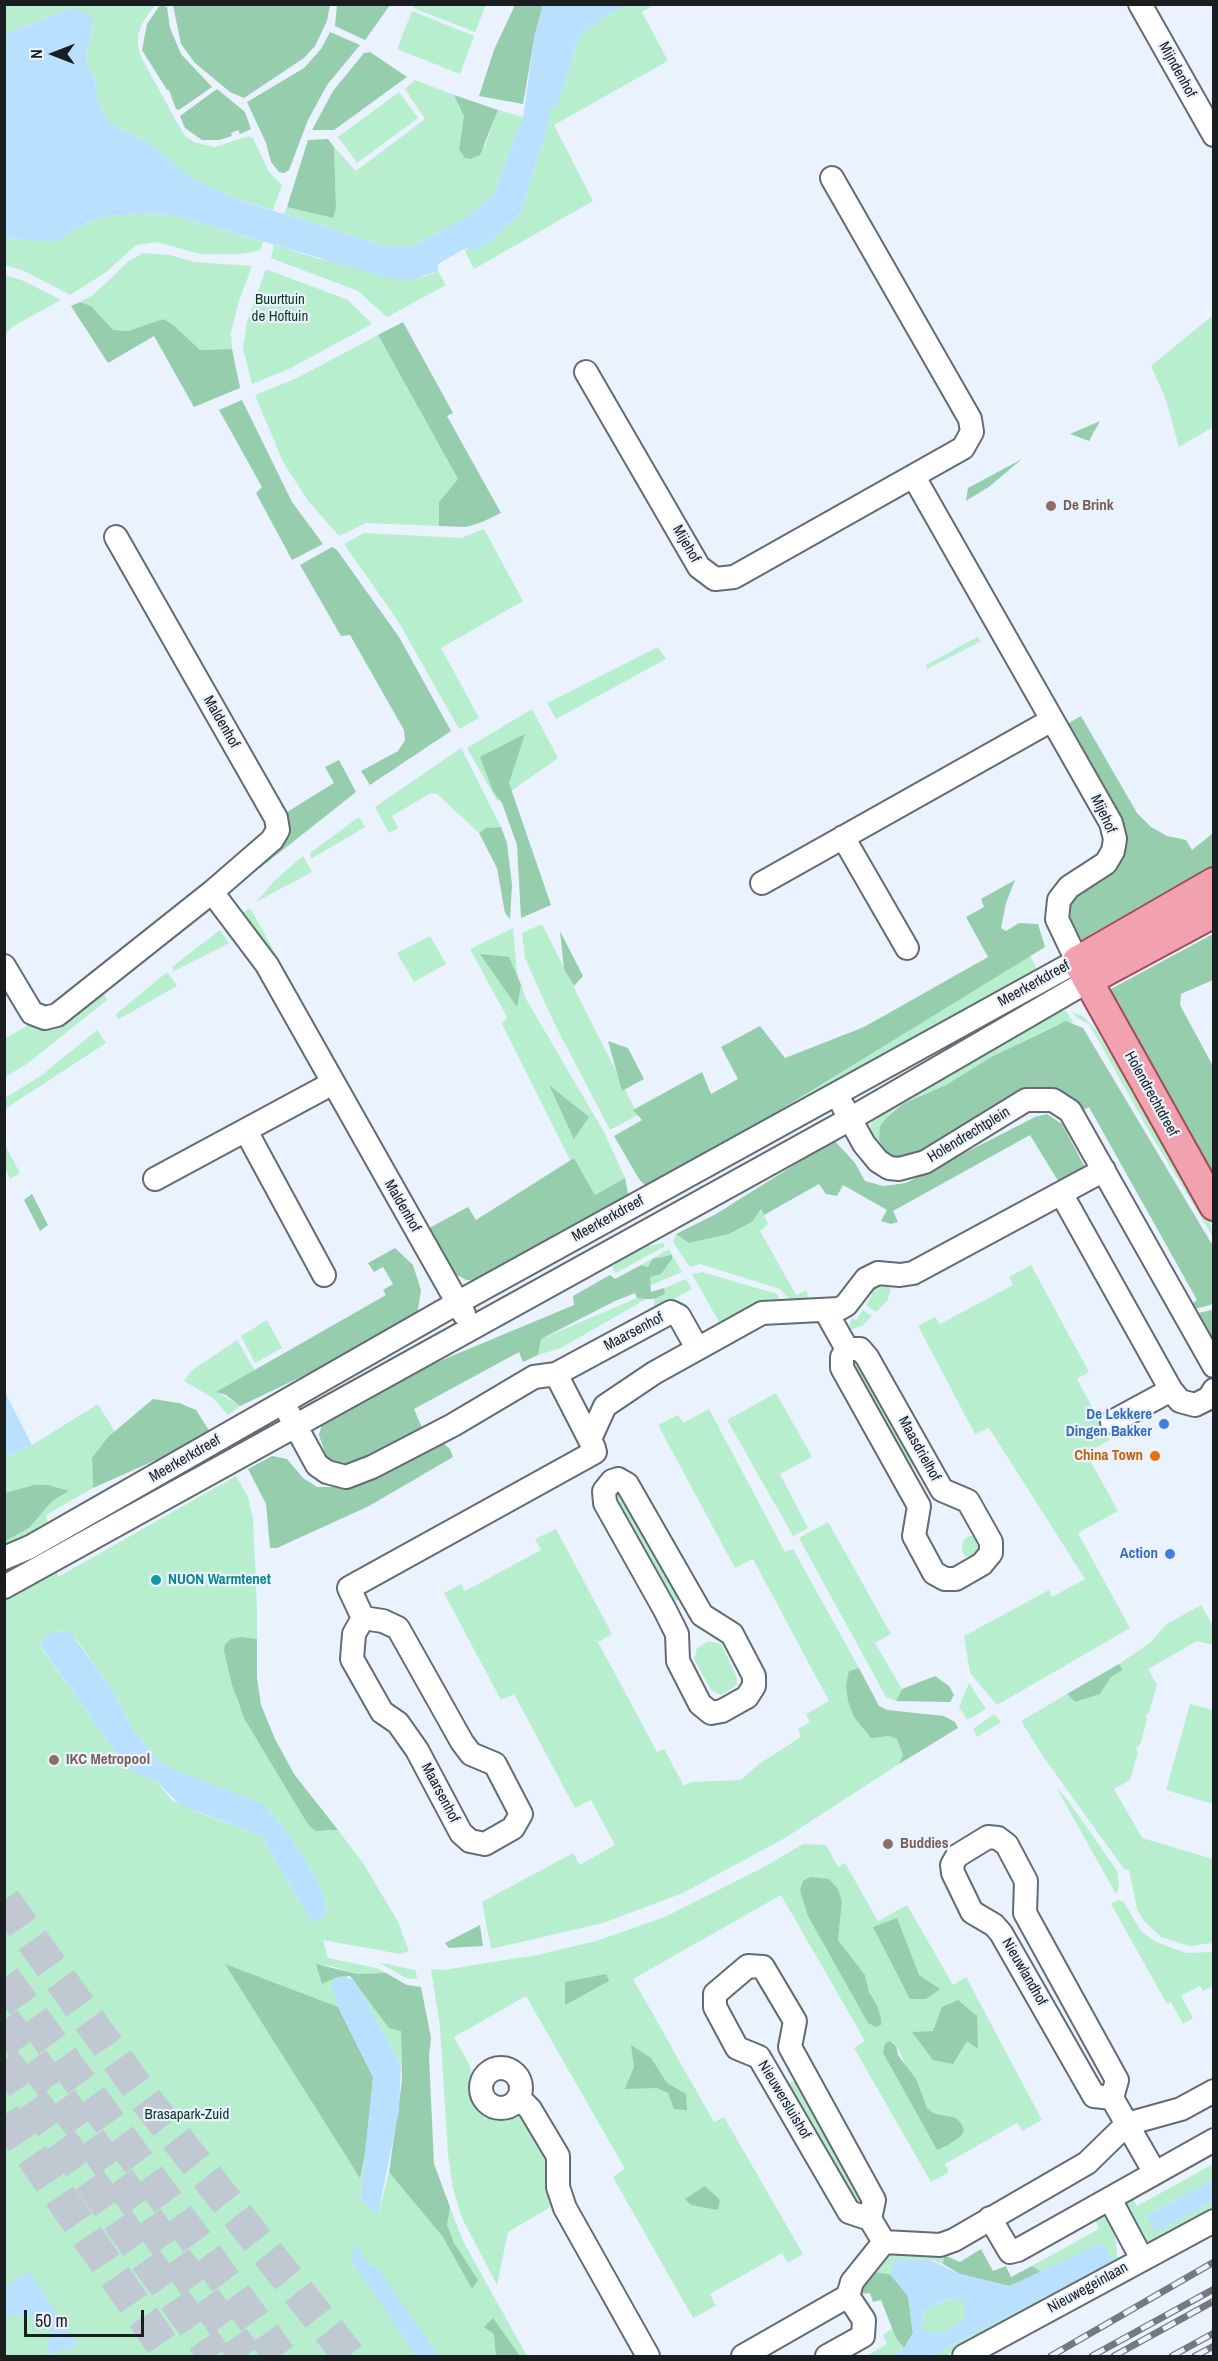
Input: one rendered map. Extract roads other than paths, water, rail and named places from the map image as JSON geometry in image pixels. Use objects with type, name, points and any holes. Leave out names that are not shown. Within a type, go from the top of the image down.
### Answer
[{"type":"main road","name":"Meerkerkdreef","points":[[1082,971],[1214,882]]},
{"type":"main road","name":"Meerkerkdreef","points":[[1082,971],[1214,913]]},
{"type":"main road","name":"Holendrechtdreef","points":[[1082,971],[1214,1206]]},
{"type":"street","name":"Mijndenhof","points":[[1140,4],[1214,135]]},
{"type":"street","name":"Mijehof","points":[[586,372],[699,567],[715,579],[734,577],[963,448],[971,437],[971,423],[832,178]]},
{"type":"street","name":"Mijehof","points":[[914,477],[1111,823],[1115,839],[1113,851],[1106,863],[1069,887],[1059,900],[1057,919],[1082,971]]},
{"type":"street","name":"Maldenhof","points":[[4,966],[32,1014],[51,1018],[97,986],[212,892],[272,840],[278,830],[278,824],[116,537]]},
{"type":"street","points":[[762,883],[1052,720]]},
{"type":"street","points":[[843,837],[907,948]]},
{"type":"street","name":"Maldenhof","points":[[212,892],[267,965],[472,1329]]},
{"type":"street","name":"Meerkerkdreef","points":[[4,1558],[30,1547],[457,1303],[836,1092],[1082,971]]},
{"type":"street","name":"Meerkerkdreef","points":[[4,1587],[850,1119],[1082,971]]},
{"type":"street","points":[[154,1179],[333,1083]]},
{"type":"street","name":"Holendrechtplein","points":[[836,1092],[864,1144],[878,1161],[889,1168],[899,1169],[925,1162],[1026,1100],[1053,1100],[1070,1111],[1214,1366]]},
{"type":"street","points":[[246,1131],[324,1275]]},
{"type":"street","points":[[363,1618],[349,1588],[592,1446],[605,1406],[654,1373],[762,1313],[839,1309],[846,1305],[866,1279],[878,1273],[900,1275],[913,1273],[1104,1170]]},
{"type":"street","points":[[1061,1193],[1171,1390],[1180,1401],[1195,1405],[1209,1398],[1214,1390]]},
{"type":"street","name":"Maasdrielhof","points":[[825,1310],[847,1349]]},
{"type":"street","name":"Maarsenhof","points":[[284,1403],[317,1465],[327,1472],[346,1477],[372,1467],[453,1425],[534,1377],[556,1374],[671,1312],[679,1316],[691,1353]]},
{"type":"street","name":"Maasdrielhof","points":[[847,1349],[860,1349],[867,1357],[942,1490],[968,1501],[992,1542],[992,1553],[982,1564],[956,1579],[945,1579],[934,1574],[914,1536],[919,1506],[842,1368],[842,1358],[847,1349]]},
{"type":"street","points":[[556,1374],[612,1481]]},
{"type":"street","points":[[1112,1422],[1171,1390]]},
{"type":"street","points":[[618,1479],[627,1484],[702,1615],[732,1634],[754,1676],[754,1686],[747,1697],[722,1711],[711,1713],[700,1704],[678,1661],[677,1634],[605,1503],[604,1491],[612,1481],[618,1479]]},
{"type":"street","name":"Maarsenhof","points":[[363,1618],[383,1621],[398,1628],[454,1729],[471,1754],[495,1764],[521,1814],[513,1828],[485,1844],[470,1841],[461,1833],[417,1750],[398,1723],[382,1712],[352,1659],[354,1634],[363,1618]]},
{"type":"street","name":"Nieuwlandhof","points":[[1112,2098],[1094,2096],[1001,1933],[994,1925],[972,1912],[953,1873],[952,1865],[957,1856],[988,1837],[998,1838],[1007,1845],[1026,1881],[1025,1913],[1117,2080],[1112,2098],[1155,2173]]},
{"type":"street","name":"Nieuwersluishof","points":[[870,2219],[873,2200],[790,2047],[795,2021],[763,1967],[748,1966],[715,1994],[715,2007],[737,2048],[759,2057],[766,2067],[849,2212],[870,2219],[884,2242]]},
{"type":"street","points":[[743,2356],[848,2296],[852,2283],[884,2242],[940,2245],[1087,2163],[1127,2124],[1181,2109],[1214,2091]]},
{"type":"street","points":[[519,2098],[530,2109],[558,2156],[558,2187],[565,2208],[648,2356]]},
{"type":"street","points":[[990,2218],[1010,2252],[1018,2250],[1214,2140]]},
{"type":"street","points":[[1110,2199],[1142,2259]]},
{"type":"street","name":"Nieuwegeinlaan","points":[[964,2356],[1214,2221]]},
{"type":"street","points":[[827,2356],[863,2336],[864,2320],[848,2296]]},
{"type":"water","points":[[543,5],[627,5],[609,14],[579,37],[558,104],[549,111],[549,123],[520,214],[485,245],[474,250],[466,248],[438,264],[438,271],[407,281],[388,278],[172,215],[139,214],[101,217],[77,228],[57,242],[5,238],[4,34],[71,8],[85,11],[94,21],[86,55],[88,67],[95,78],[97,97],[111,124],[152,145],[189,177],[236,199],[385,246],[412,247],[465,218],[493,196],[523,117],[535,34]]},
{"type":"water","points":[[5,1392],[32,1445],[8,1456],[5,1452]]},
{"type":"water","points":[[69,1631],[110,1686],[134,1731],[158,1760],[176,1771],[259,1802],[285,1829],[322,1890],[326,1912],[324,1916],[316,1922],[311,1920],[260,1835],[180,1805],[156,1781],[134,1773],[118,1755],[40,1645],[44,1637],[51,1633]]},
{"type":"water","points":[[343,1976],[354,1980],[401,2065],[399,2111],[378,2215],[360,2199],[373,2077],[338,2007],[332,1985],[335,1978]]},
{"type":"water","points":[[1213,2180],[1213,2201],[1162,2229],[1154,2230],[1147,2215]]},
{"type":"water","points":[[1102,2243],[1113,2261],[932,2356],[889,2356],[904,2348],[913,2333],[908,2296],[890,2274],[895,2260],[928,2259],[960,2274],[1009,2286]],"holes":[[[949,2299],[961,2300],[965,2306],[965,2314],[961,2321],[945,2332],[927,2332],[921,2327],[924,2313],[934,2305]]]},
{"type":"water","points":[[355,2244],[367,2261],[382,2274],[439,2356],[416,2356],[352,2261]]},
{"type":"water","points":[[29,2271],[78,2346],[47,2354],[51,2324],[28,2316],[5,2317],[5,2287]]},
{"type":"tunnel","points":[[4,1900],[146,2100],[349,2356]]},
{"type":"tunnel","points":[[4,1978],[280,2356]]},
{"type":"tunnel","points":[[4,2020],[246,2356]]},
{"type":"tunnel","points":[[4,2060],[215,2356]]},
{"type":"tunnel","points":[[4,2115],[170,2356]]},
{"type":"railway","points":[[1051,2356],[1214,2262]]},
{"type":"railway","points":[[1092,2356],[1214,2289]]},
{"type":"railway","points":[[1114,2356],[1214,2301]]},
{"type":"railway","points":[[1172,2356],[1214,2333]]},
{"type":"railway","points":[[1195,2356],[1214,2346]]},
{"type":"place","name":"De Brink","points":[[1051,506]]},
{"type":"place","name":"De Lekkere Dingen Bakker","points":[[1164,1424]]},
{"type":"place","name":"China Town","points":[[1155,1456]]},
{"type":"place","name":"Action","points":[[1170,1554]]},
{"type":"place","name":"NUON Warmtenet","points":[[156,1580]]},
{"type":"place","name":"IKC Metropool","points":[[54,1760]]},
{"type":"place","name":"Buddies","points":[[888,1844]]},
{"type":"park label","name":"Buurttuin de Hoftuin","points":[[280,308]]},
{"type":"park label","name":"Brasapark-Zuid","points":[[187,2115]]}]
